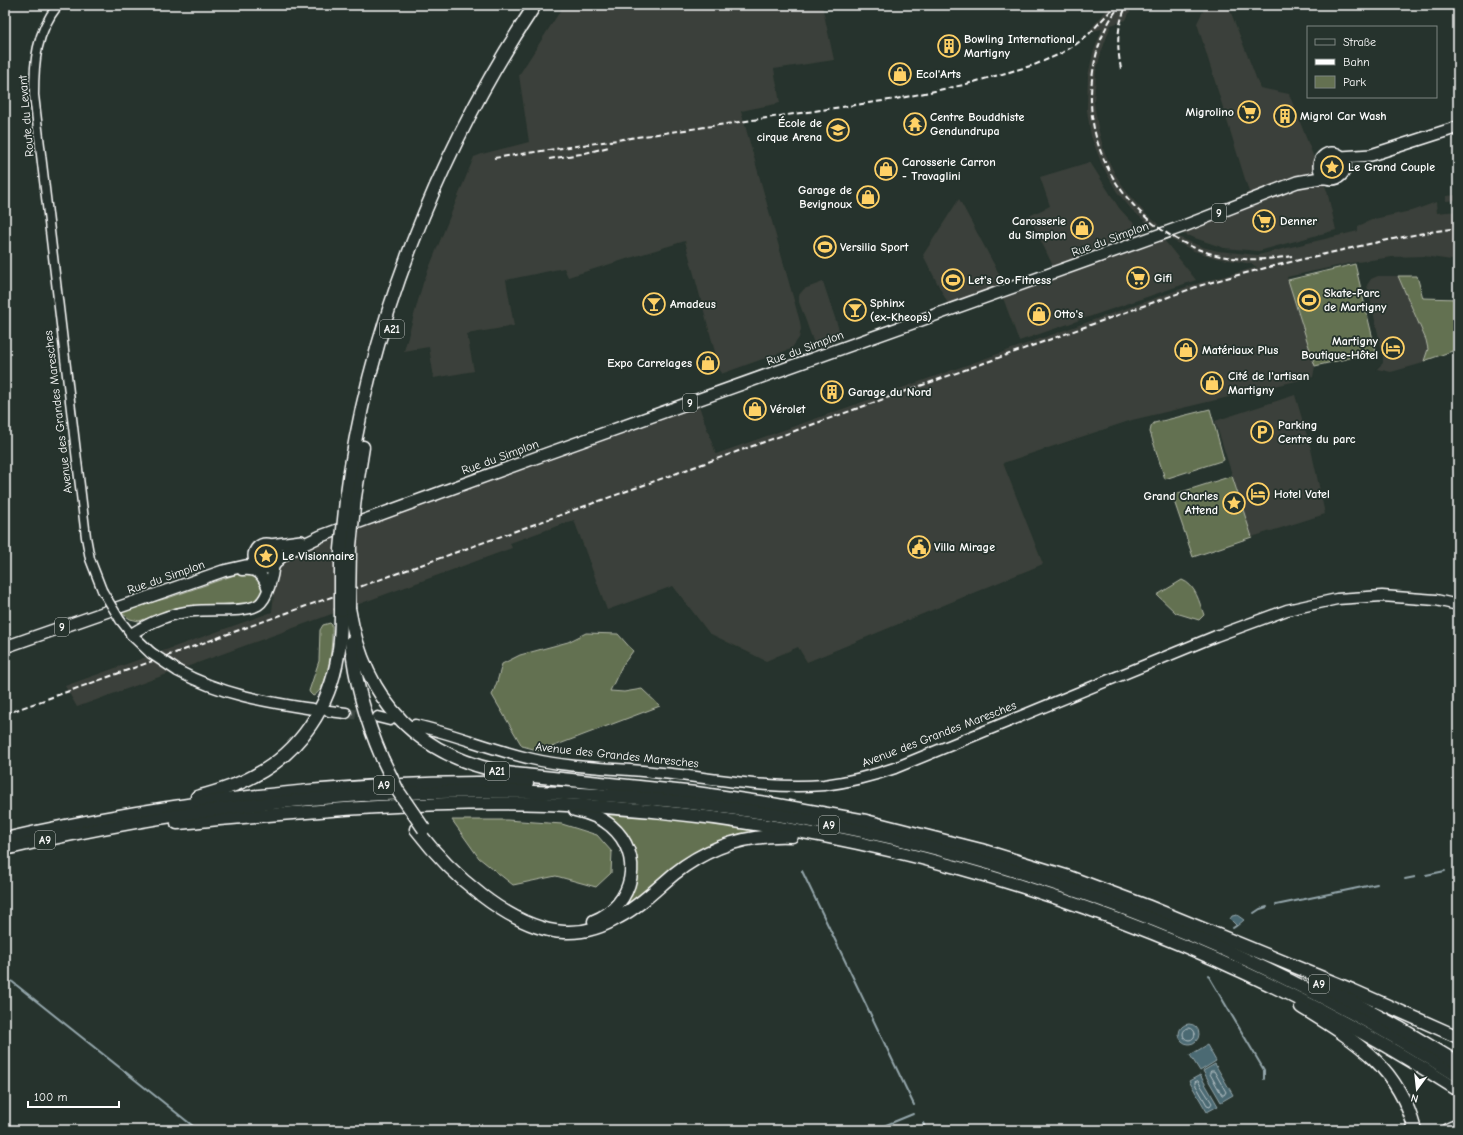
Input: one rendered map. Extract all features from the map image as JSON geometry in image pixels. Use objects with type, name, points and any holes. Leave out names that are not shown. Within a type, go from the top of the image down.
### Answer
[{"type":"highway","name":"A21","points":[[535,5],[495,70],[448,169],[392,328],[350,498],[349,555],[345,609],[346,626],[359,691],[378,759],[420,829],[453,871],[497,906],[520,920],[535,926],[565,932],[588,930],[611,922],[638,905],[690,862],[710,851],[732,842],[759,837],[788,835],[853,843]]},
{"type":"highway","name":"A21","points":[[457,150],[545,5]]},
{"type":"highway","name":"A21","points":[[346,626],[359,649],[366,668],[385,700],[407,726],[439,750],[469,764],[498,772],[633,787]]},
{"type":"highway","name":"A21","points":[[138,813],[215,792],[240,783],[262,772],[287,753],[306,732],[316,718],[325,700],[338,660],[346,626]]},
{"type":"highway","name":"A9","points":[[5,839],[75,824],[138,813],[266,794],[435,783],[501,782],[633,787],[703,794],[772,804],[866,821],[914,832],[1031,865],[1094,886],[1174,917],[1322,985],[1392,1023],[1458,1063]]},
{"type":"highway","name":"A9","points":[[5,849],[84,832],[183,815],[275,803],[349,796],[456,791],[536,792],[628,797],[714,806],[792,818],[874,834],[969,858],[1061,886],[1150,918],[1302,986],[1387,1033],[1458,1076]]},
{"type":"highway","name":"A21","points":[[84,832],[365,807],[452,803],[524,803],[568,809],[588,814],[608,824],[620,836],[629,854],[631,865],[630,879],[623,897],[607,915],[590,922],[571,926],[549,923],[524,914],[497,898],[475,881],[420,829]]},
{"type":"highway","points":[[524,803],[600,807],[692,815],[764,825],[928,860],[1031,890],[1118,920],[1212,958],[1284,991],[1338,1018],[1389,1047],[1458,1090]]},
{"type":"highway","points":[[1174,917],[1352,990],[1458,1037]]},
{"type":"highway","points":[[1212,958],[1298,1005],[1365,1050],[1381,1066],[1397,1088],[1408,1110],[1414,1130]]},
{"type":"highway","points":[[1447,1130],[1458,1125]]},
{"type":"main road","name":"9","points":[[1319,164],[1322,157],[1329,153],[1337,154],[1341,157],[1371,155],[1458,127]]},
{"type":"main road","name":"9","points":[[1328,178],[1337,178],[1371,155]]},
{"type":"main road","points":[[1341,157],[1345,164],[1344,172]]},
{"type":"main road","points":[[1319,164],[1321,172],[1328,178]]},
{"type":"main road","name":"Rue du Simplon","points":[[1297,182],[1311,173],[1319,164]]},
{"type":"main road","name":"Rue du Simplon","points":[[275,563],[288,552],[321,536],[546,454],[1177,229],[1297,182],[1328,178]]},
{"type":"main road","name":"Rue du Simplon","points":[[270,545],[296,542],[321,536]]},
{"type":"main road","name":"9","points":[[254,554],[257,548],[261,545],[270,545]]},
{"type":"main road","points":[[270,545],[274,548],[277,554],[268,589],[261,603],[252,608],[194,610],[170,614],[128,631],[158,658],[178,671],[206,685],[264,701],[313,709]]},
{"type":"main road","points":[[254,554],[254,559],[260,566],[267,579],[268,589]]},
{"type":"main road","name":"Rue du Simplon","points":[[223,571],[254,554]]},
{"type":"main road","name":"9","points":[[260,566],[269,567],[275,563]]},
{"type":"main road","name":"Rue du Simplon","points":[[5,647],[200,578],[245,566],[260,566]]},
{"type":"main road","points":[[200,578],[226,576],[237,571],[251,569],[262,576],[268,589]]},
{"type":"main road","name":"Avenue des Grandes Maresches","points":[[416,725],[438,730],[515,755],[553,763],[776,785],[824,785],[861,778],[905,764],[1216,636],[1287,610],[1337,599],[1382,596],[1429,600],[1458,605]]},
{"type":"main road","points":[[329,711],[346,713]]},
{"type":"main road","points":[[378,717],[390,720]]},
{"type":"street","name":"Route du Levant","points":[[50,230],[34,95],[34,68],[40,37],[45,25],[58,5]]},
{"type":"street","name":"Avenue des Grandes Maresches","points":[[50,230],[86,537],[92,565],[102,590],[111,607],[128,631]]},
{"type":"shaded area","points":[[564,5],[822,5],[834,60],[774,69],[780,103],[741,111],[800,322],[801,329],[799,338],[791,349],[721,374],[685,241],[568,277],[564,268],[506,280],[514,326],[467,334],[474,371],[434,378],[429,347],[404,351],[423,283],[474,157],[529,142],[519,75]]},
{"type":"shaded area","points":[[1111,5],[1133,5],[1126,20],[1111,25],[1101,53],[1096,72],[1094,102],[1098,128],[1104,151],[1115,174],[1129,195],[1146,214],[1159,225],[1153,228],[1132,210],[1117,192],[1102,165],[1091,136],[1087,110],[1088,76],[1093,53],[1102,29],[1088,32]]},
{"type":"shaded area","points":[[1211,5],[1228,5],[1260,88],[1289,94],[1327,191],[1336,230],[1259,251],[1224,248],[1183,234],[1249,192],[1197,23],[1205,7]]},
{"type":"shaded area","points":[[1090,162],[1119,208],[1130,220],[1145,232],[1053,266],[1029,216],[1050,206],[1040,177]]},
{"type":"shaded area","points":[[1458,195],[1458,200],[1446,201],[1446,196]]},
{"type":"shaded area","points":[[959,199],[1004,283],[948,304],[923,255]]},
{"type":"shaded area","points":[[1436,202],[1437,213],[1458,211],[1458,261],[1424,256],[1392,257],[1351,263],[1287,277],[1315,366],[1313,377],[1132,420],[1003,463],[1043,564],[807,662],[798,647],[766,661],[709,633],[673,586],[607,610],[574,520],[510,543],[512,548],[77,707],[65,686],[272,612],[276,574],[280,564],[301,547],[699,406],[716,454],[1192,285],[1257,267],[1252,264],[1216,258],[1194,251],[1168,238],[1176,236],[1202,247],[1218,251],[1258,255],[1358,231],[1358,226],[1374,219],[1415,210]]},
{"type":"shaded area","points":[[1164,240],[1196,280],[1019,341],[1003,298]]},
{"type":"shaded area","points":[[1378,276],[1398,276],[1426,340],[1428,349],[1424,361],[1420,364],[1391,372],[1377,369],[1383,363],[1383,356],[1367,285],[1371,279]]},
{"type":"shaded area","points":[[823,282],[842,339],[816,349],[799,302],[799,295],[804,289]]},
{"type":"shaded area","points":[[1295,395],[1311,449],[1325,514],[1252,537],[1215,421]]},
{"type":"green space","points":[[1331,158],[1337,160],[1339,166],[1337,172],[1331,174],[1325,172],[1323,166],[1325,160]]},
{"type":"green space","points":[[1355,264],[1376,352],[1315,366],[1288,280]]},
{"type":"green space","points":[[1398,276],[1417,276],[1423,298],[1458,299],[1458,349],[1424,361],[1428,349],[1426,340]]},
{"type":"green space","points":[[1210,409],[1224,460],[1165,479],[1150,432],[1151,427],[1154,423]]},
{"type":"green space","points":[[1232,476],[1252,537],[1193,557],[1172,495]]},
{"type":"green space","points":[[266,549],[271,551],[273,556],[271,561],[266,563],[261,561],[259,556],[261,551]]},
{"type":"green space","points":[[246,571],[257,575],[263,589],[260,597],[248,605],[170,611],[139,621],[130,619],[120,612],[168,598]]},
{"type":"green space","points":[[1182,580],[1191,586],[1199,600],[1204,615],[1199,620],[1176,613],[1157,595]]},
{"type":"green space","points":[[330,623],[332,625],[332,632],[329,664],[323,685],[313,696],[309,691],[319,661],[320,630],[323,625]]},
{"type":"green space","points":[[586,633],[618,634],[633,651],[622,666],[610,691],[624,692],[642,689],[660,706],[541,751],[522,746],[492,695],[502,664],[520,655],[568,642]]},
{"type":"green space","points":[[603,812],[627,813],[780,831],[737,838],[619,913],[634,875]]},
{"type":"green space","points":[[452,820],[507,820],[562,824],[597,835],[612,852],[611,873],[596,887],[556,876],[513,885],[479,858]]},
{"type":"water","points":[[1237,915],[1244,920],[1237,926],[1230,919],[1232,916]]},
{"type":"water","points":[[1185,1024],[1193,1024],[1199,1030],[1199,1038],[1193,1044],[1185,1044],[1179,1038],[1179,1030]]},
{"type":"water","points":[[1207,1045],[1216,1061],[1200,1071],[1190,1055]]},
{"type":"water","points":[[1215,1064],[1233,1095],[1221,1102],[1203,1071]]},
{"type":"water","points":[[1200,1075],[1218,1106],[1207,1112],[1189,1081]]},
{"type":"waterway","points":[[802,871],[914,1105]]},
{"type":"waterway","points":[[1426,875],[1445,871]]},
{"type":"waterway","points":[[1405,879],[1415,877]]},
{"type":"waterway","points":[[1276,905],[1377,884]]},
{"type":"waterway","points":[[1254,913],[1267,907]]},
{"type":"waterway","points":[[1208,975],[1264,1070],[1264,1079]]},
{"type":"waterway","points":[[5,976],[198,1130]]},
{"type":"waterway","points":[[874,1130],[913,1114]]},
{"type":"waterway","points":[[923,1123],[926,1130]]},
{"type":"tunnel","points":[[346,713],[372,717]]},
{"type":"railway","points":[[494,158],[896,99],[963,85],[1034,65],[1060,54],[1089,34],[1116,5]]},
{"type":"railway","points":[[1121,69],[1118,37],[1123,13],[1127,5]]},
{"type":"railway","points":[[1116,11],[1101,40],[1095,61],[1091,94],[1093,122],[1099,148],[1110,173],[1125,196],[1144,215],[1165,232],[1190,246],[1216,255],[1244,259],[1264,259],[1292,256]]},
{"type":"railway","points":[[549,159],[581,154],[609,147]]},
{"type":"railway","points":[[5,714],[1199,286],[1353,248],[1413,235],[1458,228]]},
{"type":"place","name":"Bowling International Martigny","points":[[949,46]]},
{"type":"place","name":"Ecol'Arts","points":[[900,74]]},
{"type":"place","name":"Migrolino","points":[[1249,112]]},
{"type":"place","name":"Migrol Car Wash","points":[[1285,116]]},
{"type":"place","name":"Centre Bouddhiste Gendundrupa","points":[[915,124]]},
{"type":"place","name":"École de cirque Arena","points":[[838,130]]},
{"type":"place","name":"Le Grand Couple","points":[[1332,167]]},
{"type":"place","name":"Carosserie Carron - Travaglini","points":[[886,169]]},
{"type":"place","name":"Garage de Bevignoux","points":[[868,197]]},
{"type":"place","name":"Denner","points":[[1264,221]]},
{"type":"place","name":"Carosserie du Simplon","points":[[1082,228]]},
{"type":"place","name":"Versilia Sport","points":[[825,247]]},
{"type":"place","name":"Gifi","points":[[1138,278]]},
{"type":"place","name":"Let's Go Fitness","points":[[953,280]]},
{"type":"place","name":"Skate-Parc de Martigny","points":[[1309,300]]},
{"type":"place","name":"Amadeus","points":[[654,304]]},
{"type":"place","name":"Sphinx (ex-Kheops)","points":[[855,310]]},
{"type":"place","name":"Otto's","points":[[1039,314]]},
{"type":"place","name":"Martigny Boutique-Hôtel","points":[[1393,348]]},
{"type":"place","name":"Matériaux Plus","points":[[1186,350]]},
{"type":"place","name":"Expo Carrelages","points":[[708,363]]},
{"type":"place","name":"Cité de l'artisan Martigny","points":[[1212,383]]},
{"type":"place","name":"Garage du Nord","points":[[832,392]]},
{"type":"place","name":"Vérolet","points":[[755,409]]},
{"type":"place","name":"Parking Centre du parc","points":[[1262,432]]},
{"type":"place","name":"Hotel Vatel","points":[[1258,494]]},
{"type":"place","name":"Grand Charles Attend","points":[[1234,503]]},
{"type":"place","name":"Villa Mirage","points":[[919,547]]},
{"type":"place","name":"Le Visionnaire","points":[[266,556]]}]
